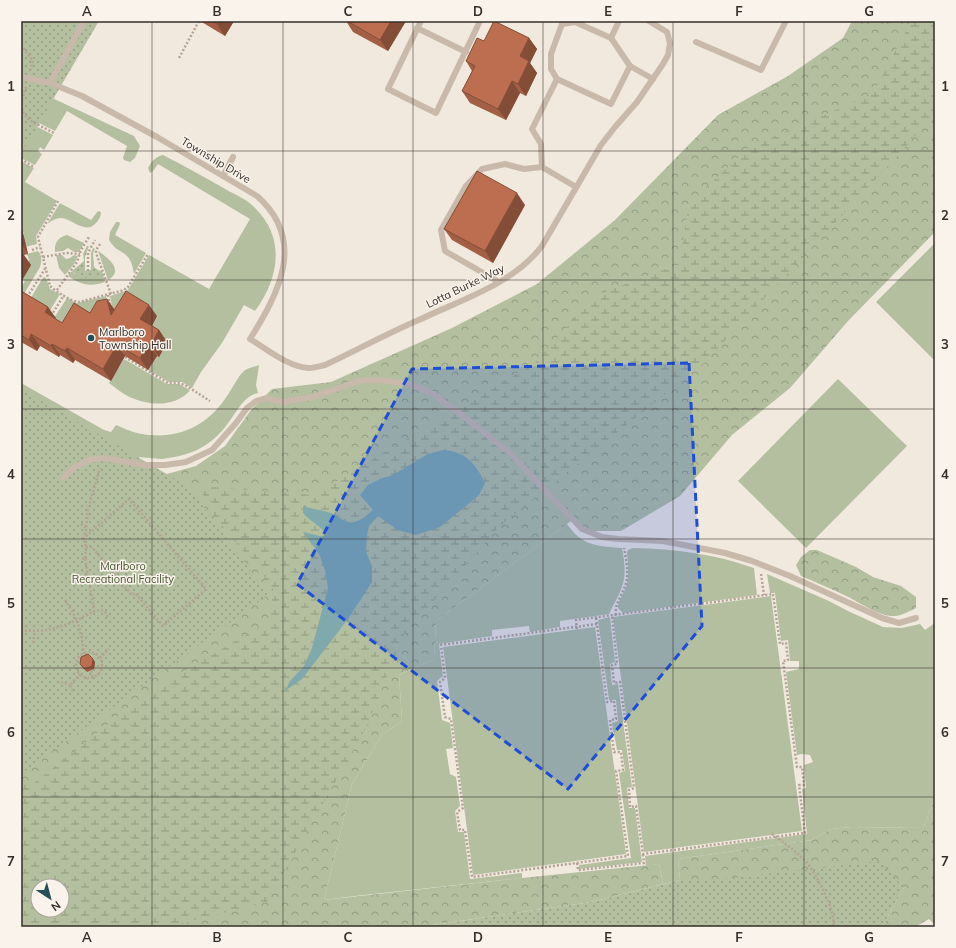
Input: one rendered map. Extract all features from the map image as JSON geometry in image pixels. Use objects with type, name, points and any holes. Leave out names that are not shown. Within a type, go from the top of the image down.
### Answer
[{"type":"lane","points":[[50,83],[84,21]]},
{"type":"lane","points":[[421,21],[388,89],[436,113],[480,21]]},
{"type":"lane","points":[[556,21],[575,22],[611,38],[630,66],[653,79]]},
{"type":"lane","points":[[611,38],[619,21]]},
{"type":"lane","name":"Lotta Burke Way","points":[[250,339],[300,367],[310,368],[325,365],[419,319],[488,288],[515,272],[533,258],[542,246],[601,145],[637,102],[666,59],[670,43],[667,32],[649,21]]},
{"type":"lane","points":[[696,42],[762,70],[786,21]]},
{"type":"lane","points":[[563,22],[551,54],[551,69],[557,79],[611,104],[630,66]]},
{"type":"lane","points":[[417,28],[466,52]]},
{"type":"lane","name":"Township Drive","points":[[21,77],[50,83],[82,96],[157,137],[262,200],[271,211],[280,228],[284,242],[285,258],[280,283],[265,314],[250,339]]},
{"type":"lane","points":[[542,167],[541,144],[532,129],[557,79]]},
{"type":"lane","points":[[223,176],[233,157]]},
{"type":"lane","points":[[499,282],[445,251],[441,230],[466,186],[482,169],[505,164],[524,169],[542,167],[576,187]]},
{"type":"lane","points":[[63,478],[75,467],[89,460],[102,458],[145,465],[165,465],[186,462],[212,450],[236,424],[247,408],[256,401],[266,398],[282,402],[313,397],[359,381],[378,380],[409,384],[433,394],[497,442],[528,471],[582,529],[602,537],[663,541],[725,553],[760,564],[790,576],[882,618],[899,623],[916,618]]},
{"type":"path","points":[[179,58],[199,21]]},
{"type":"path","points":[[21,100],[22,106],[29,120],[54,133]]},
{"type":"path","points":[[21,160],[34,167]]},
{"type":"path","points":[[58,201],[38,237],[50,286],[64,295],[79,302],[126,289],[148,254]]},
{"type":"path","points":[[57,290],[77,262],[89,237]]},
{"type":"path","points":[[88,271],[88,253],[95,240]]},
{"type":"path","points":[[100,244],[96,250],[96,253],[111,294]]},
{"type":"path","points":[[32,250],[40,248]]},
{"type":"path","points":[[42,257],[60,254],[80,254]]},
{"type":"path","points":[[25,300],[46,269]]},
{"type":"path","points":[[51,316],[64,295]]},
{"type":"path","points":[[108,295],[112,311]]},
{"type":"path","points":[[125,357],[168,383],[185,385],[210,402]]},
{"type":"path","points":[[94,611],[84,558],[86,547],[83,539],[88,509],[102,458]]},
{"type":"path","points":[[83,539],[129,499],[206,589],[163,626],[135,593],[132,595],[92,546],[86,547]]},
{"type":"path","points":[[81,524],[86,528]]},
{"type":"path","points":[[616,615],[614,608],[626,581],[627,569],[623,539]]},
{"type":"path","points":[[105,563],[109,560]]},
{"type":"path","points":[[760,564],[764,595]]},
{"type":"path","points":[[577,628],[576,620],[773,594],[780,644],[786,643],[788,660],[782,661],[797,767],[802,767],[804,785],[799,785],[805,833],[643,854]]},
{"type":"path","points":[[65,600],[77,620],[81,631],[86,659]]},
{"type":"path","points":[[21,630],[35,631],[52,629],[77,620],[94,611],[101,610],[105,612],[108,618]]},
{"type":"path","points":[[577,863],[578,870],[644,863],[636,806],[630,807],[628,790],[634,788],[620,682],[614,682],[612,665],[617,664],[612,615]]},
{"type":"path","points":[[596,618],[597,624],[607,702],[614,701],[616,719],[610,720],[614,752],[621,752],[623,770],[616,771],[628,856],[472,877],[466,830],[460,830],[457,812],[463,808],[451,719],[445,717],[440,682],[445,678],[441,645],[577,628],[597,624]]},
{"type":"path","points":[[32,642],[35,631]]},
{"type":"path","points":[[100,658],[109,650]]},
{"type":"path","points":[[84,653],[94,653],[100,658],[102,666],[98,674],[93,677],[87,677],[80,674],[77,670],[76,662],[84,653]]},
{"type":"path","points":[[91,671],[93,677]]},
{"type":"path","points":[[70,685],[80,674]]},
{"type":"path","points":[[62,682],[70,685],[73,691]]},
{"type":"path","points":[[772,834],[794,850],[807,863],[819,882],[829,905],[834,922],[833,927]]},
{"type":"highlighted area","points":[[689,363],[702,626],[568,789],[297,584],[412,369]]},
{"type":"green space","points":[[21,21],[99,21],[21,154]]},
{"type":"green space","points":[[852,21],[935,21],[935,232],[848,321],[790,388],[732,435],[680,496],[621,531],[589,531],[571,521],[436,621],[434,659],[399,675],[402,721],[382,735],[352,784],[324,900],[659,864],[663,884],[591,902],[418,927],[21,927],[21,757],[167,474],[196,466],[225,446],[251,410],[272,389],[331,382],[452,328],[537,284],[615,220],[718,115],[788,76],[843,38]]},
{"type":"green space","points":[[911,21],[935,21],[935,112],[903,150],[703,364],[501,525],[404,634],[367,726],[267,902],[167,927],[21,927],[21,780],[34,783],[148,692],[270,621],[273,588],[211,512],[199,486],[313,495],[535,363],[594,296],[679,264],[689,204],[749,147],[873,94]]},
{"type":"green space","points":[[52,98],[134,136],[140,146],[135,158],[130,162],[124,160],[123,158],[127,146],[67,111],[55,131],[33,120]]},
{"type":"green space","points":[[21,110],[28,122],[53,135],[44,150],[40,147],[38,151],[42,154],[35,165],[21,158]]},
{"type":"green space","points":[[163,155],[249,203],[265,220],[275,245],[276,259],[274,272],[263,299],[255,311],[244,305],[222,343],[201,372],[192,388],[182,382],[169,382],[148,370],[157,356],[149,331],[157,316],[113,311],[110,296],[128,290],[149,255],[209,289],[250,219],[158,164],[150,173],[148,168],[151,163],[156,158]]},
{"type":"green space","points":[[21,161],[34,168],[25,182],[57,201],[36,236],[37,244],[25,247],[21,239],[24,235],[21,225]]},
{"type":"green space","points":[[60,203],[91,220],[98,211],[101,212],[99,219],[92,226],[88,227],[83,227],[61,218],[47,224]]},
{"type":"green space","points":[[116,222],[119,222],[120,224],[115,235],[146,253],[134,274],[130,260],[109,240],[110,232]]},
{"type":"green space","points":[[67,235],[84,243],[79,252],[74,252],[68,248],[63,251],[55,252],[57,241],[61,237]]},
{"type":"green space","points":[[935,243],[935,361],[876,302]]},
{"type":"green space","points":[[87,246],[89,246],[85,257],[85,271],[91,270],[91,253],[93,248],[95,249],[93,253],[94,267],[98,270],[99,276],[85,278],[78,276],[72,271],[84,261],[83,254]]},
{"type":"green space","points":[[38,251],[41,258],[40,267],[24,294],[21,293],[21,288],[25,281],[22,280],[31,265],[27,263],[29,260],[27,254]]},
{"type":"green space","points":[[98,251],[110,260],[115,268],[113,276],[108,280]]},
{"type":"green space","points":[[56,255],[62,255],[66,259],[74,255],[78,256],[74,264],[65,275],[59,268]]},
{"type":"green space","points":[[98,270],[102,271],[105,282],[90,285],[81,283],[68,276],[72,271],[75,274]]},
{"type":"green space","points":[[44,277],[46,278],[50,289],[60,294],[48,314],[25,308]]},
{"type":"green space","points":[[106,296],[110,311],[70,334],[53,324],[54,318],[67,298],[77,303]]},
{"type":"green space","points":[[124,359],[167,384],[179,384],[190,390],[185,396],[178,400],[163,403],[147,403],[129,397],[109,383]]},
{"type":"green space","points":[[259,365],[256,385],[258,393],[252,395],[243,402],[226,426],[213,440],[198,450],[181,456],[161,459],[21,447],[21,383],[104,430],[111,432],[116,425],[132,432],[167,435],[189,429],[209,417],[225,399],[242,373],[247,369]]},
{"type":"green space","points":[[838,379],[907,446],[806,548],[738,481]]},
{"type":"green space","name":"Marlboro Recreational Facility","points":[[21,389],[189,487],[268,595],[21,774]]},
{"type":"green space","points":[[567,524],[578,537],[584,541],[591,544],[622,548],[624,566],[623,583],[618,597],[609,614],[560,621],[560,627],[530,632],[529,626],[492,630],[492,636],[439,644],[443,676],[437,681],[442,720],[450,723],[453,748],[446,749],[450,774],[456,777],[460,806],[455,811],[458,832],[464,832],[470,879],[522,873],[522,878],[324,900],[352,784],[382,735],[402,721],[399,675],[434,659],[436,621]]},
{"type":"green space","points":[[633,548],[695,553],[725,559],[754,568],[757,595],[623,613],[618,606],[627,584],[627,552]]},
{"type":"green space","points":[[810,550],[817,550],[856,567],[873,577],[901,586],[916,597],[916,608],[904,614],[889,616],[876,612],[839,592],[801,576],[796,565],[801,557]]},
{"type":"green space","points":[[767,574],[829,601],[883,627],[902,628],[920,624],[925,630],[935,623],[935,798],[923,828],[852,827],[831,829],[812,840],[678,859],[680,880],[663,884],[659,864],[646,866],[645,856],[807,834],[802,789],[806,788],[804,765],[813,762],[810,755],[797,755],[786,672],[799,669],[799,661],[790,661],[788,640],[781,641],[775,593],[770,593]]},
{"type":"green space","points":[[771,596],[802,831],[644,852],[613,617]]},
{"type":"green space","points":[[610,617],[615,662],[610,664],[612,685],[618,684],[632,787],[627,788],[629,808],[635,808],[642,862],[579,869],[579,865],[631,858],[619,773],[625,771],[622,750],[617,750],[612,723],[618,721],[616,700],[609,700],[598,620]]},
{"type":"green space","points":[[595,627],[626,854],[473,875],[443,647]]},
{"type":"green space","points":[[935,798],[935,925],[929,919],[915,927],[882,927],[904,888],[680,880],[678,859],[812,840],[831,829],[852,827],[923,828]]},
{"type":"green space","points":[[880,861],[904,888],[882,927],[419,927],[591,902],[680,880],[713,880]]},
{"type":"water","points":[[443,450],[458,453],[474,464],[485,483],[479,495],[440,527],[416,535],[398,530],[378,516],[369,526],[367,535],[366,552],[372,566],[372,582],[348,619],[302,679],[285,691],[290,681],[304,666],[312,648],[328,588],[325,570],[319,554],[303,532],[324,537],[327,534],[303,513],[303,506],[329,512],[347,522],[357,521],[373,510],[360,495],[368,485],[393,475],[428,454]]},
{"type":"building","points":[[212,21],[219,21],[217,24]]},
{"type":"building","points":[[347,21],[391,21],[380,40]]},
{"type":"building","points":[[494,21],[529,38],[520,56],[529,61],[518,84],[512,81],[498,109],[462,91],[475,66],[466,61],[477,38],[484,41]]},
{"type":"building","points":[[477,171],[517,193],[485,251],[444,229]]},
{"type":"building","name":"Marlboro Township Hall","points":[[21,291],[48,307],[45,312],[62,323],[74,303],[90,313],[97,301],[107,299],[111,315],[126,291],[149,305],[140,319],[159,330],[151,345],[149,344],[140,358],[117,345],[103,369],[67,348],[65,351],[52,344],[51,346],[31,334],[29,340],[21,335]]},
{"type":"building","points":[[88,654],[93,659],[92,666],[85,669],[80,664],[81,657]]},
{"type":"place","name":"Marlboro Township Hall","points":[[91,338]]}]
